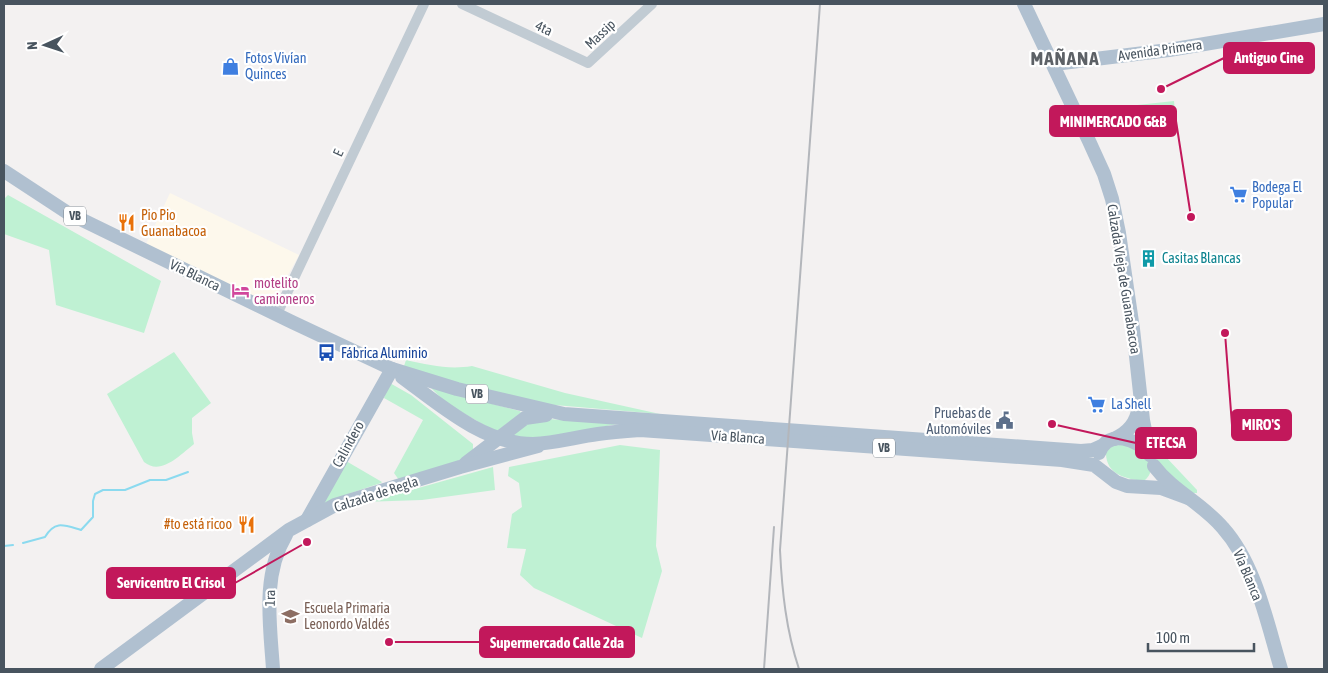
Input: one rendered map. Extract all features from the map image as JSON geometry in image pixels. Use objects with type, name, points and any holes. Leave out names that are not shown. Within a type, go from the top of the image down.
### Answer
[{"type":"main road","name":"Calzada Vieja de Guanabacoa","points":[[1024,4],[1054,64],[1099,163],[1112,198],[1119,233],[1142,394],[1143,420],[1152,461]]},
{"type":"main road","name":"Avenida Primera","points":[[1054,64],[1170,50],[1324,24]]},
{"type":"main road","name":"Vía Blanca","points":[[4,171],[68,212],[277,314],[392,369],[457,389],[564,414],[1081,451],[1107,443]]},
{"type":"main road","name":"Vía Blanca","points":[[392,369],[477,429],[498,437],[526,444],[640,430],[1062,460],[1091,464],[1103,473]]},
{"type":"main road","name":"Calindero","points":[[306,520],[392,369]]},
{"type":"main road","points":[[1103,473],[1098,463],[1099,451],[1133,425],[1138,415],[1142,394]]},
{"type":"main road","points":[[460,467],[524,418],[564,414]]},
{"type":"main road","points":[[477,429],[482,441],[477,454]]},
{"type":"main road","name":"VB","points":[[1107,443],[1122,438],[1130,439],[1142,446],[1152,461]]},
{"type":"main road","name":"Calzada de Regla","points":[[101,669],[289,530],[335,505],[551,442]]},
{"type":"main road","name":"Vía Blanca","points":[[1152,461],[1164,478],[1204,509],[1223,528],[1242,554],[1255,587],[1281,669]]},
{"type":"main road","points":[[1148,487],[1154,481],[1152,461]]},
{"type":"main road","name":"VB","points":[[1103,473],[1121,484],[1138,488],[1148,487]]},
{"type":"main road","name":"Vía Blanca","points":[[1148,487],[1161,488],[1188,498]]},
{"type":"main road","name":"1ra","points":[[273,669],[269,600],[270,580],[274,558],[289,530]]},
{"type":"street","name":"E","points":[[277,314],[424,4]]},
{"type":"street","name":"4ta","points":[[462,4],[588,63]]},
{"type":"street","name":"Massip","points":[[588,63],[652,4]]},
{"type":"shaded area","points":[[170,193],[299,255],[271,306],[146,244]]},
{"type":"green space","points":[[1174,101],[1177,129],[1131,135],[1128,106]]},
{"type":"green space","points":[[8,195],[161,281],[144,333],[56,305],[49,250],[4,234],[4,199]]},
{"type":"green space","points":[[174,352],[211,403],[192,418],[194,444],[177,458],[164,465],[150,466],[144,462],[107,394]]},
{"type":"green space","points":[[406,360],[447,367],[472,366],[565,393],[660,414],[531,403],[403,369]]},
{"type":"green space","points":[[388,382],[411,395],[473,444],[473,452],[462,462],[399,480],[394,473],[423,420],[384,398]]},
{"type":"green space","points":[[431,388],[520,411],[521,413],[496,432],[446,403]]},
{"type":"green space","points":[[535,418],[617,424],[541,439],[511,437]]},
{"type":"green space","points":[[1149,439],[1197,490],[1197,493],[1192,493],[1159,466],[1153,455]]},
{"type":"green space","points":[[1128,444],[1143,455],[1150,465],[1151,470],[1144,481],[1131,479],[1119,474],[1114,471],[1107,460],[1106,453],[1111,446]]},
{"type":"green space","points":[[620,445],[660,450],[656,546],[662,571],[642,638],[534,588],[520,575],[526,549],[507,548],[512,514],[522,507],[519,483],[508,476],[509,467]]},
{"type":"green space","points":[[346,461],[382,482],[348,494],[319,508]]},
{"type":"green space","points":[[493,467],[495,490],[422,500],[362,502],[397,494]]},
{"type":"waterway","points":[[23,543],[45,537],[52,528],[60,525],[81,530],[93,517],[95,494],[103,490],[125,490],[150,480],[166,480],[188,472]]},
{"type":"waterway","points":[[4,546],[13,545]]},
{"type":"railway","points":[[799,669],[785,610],[780,550],[820,4]]},
{"type":"railway","points":[[764,669],[774,527]]},
{"type":"place","name":"Fotos Vivían Quinces","points":[[231,66]]},
{"type":"place","name":"Antiguo Cine","points":[[1161,89]]},
{"type":"place","name":"Bodega El Popular","points":[[1238,195]]},
{"type":"place","name":"MINIMERCADO G&B","points":[[1191,217]]},
{"type":"place","name":"Pio Pio Guanabacoa","points":[[127,223]]},
{"type":"place","name":"Casitas Blancas","points":[[1148,258]]},
{"type":"place","name":"motelito camioneros","points":[[240,291]]},
{"type":"place","name":"MIRO'S","points":[[1225,333]]},
{"type":"place","name":"Fábrica Aluminio","points":[[327,353]]},
{"type":"place","name":"La Shell","points":[[1097,404]]},
{"type":"place","name":"Pruebas de Automóviles","points":[[1005,421]]},
{"type":"place","name":"ETECSA","points":[[1052,424]]},
{"type":"place","name":"#to está ricoo","points":[[246,524]]},
{"type":"place","name":"Servicentro El Crisol","points":[[307,542]]},
{"type":"place","name":"Escuela Primaria Leonordo Valdés","points":[[290,616]]},
{"type":"place","name":"Supermercado Calle 2da","points":[[389,642]]},
{"type":"district","name":"MAÑANA","points":[[1065,58]]}]
